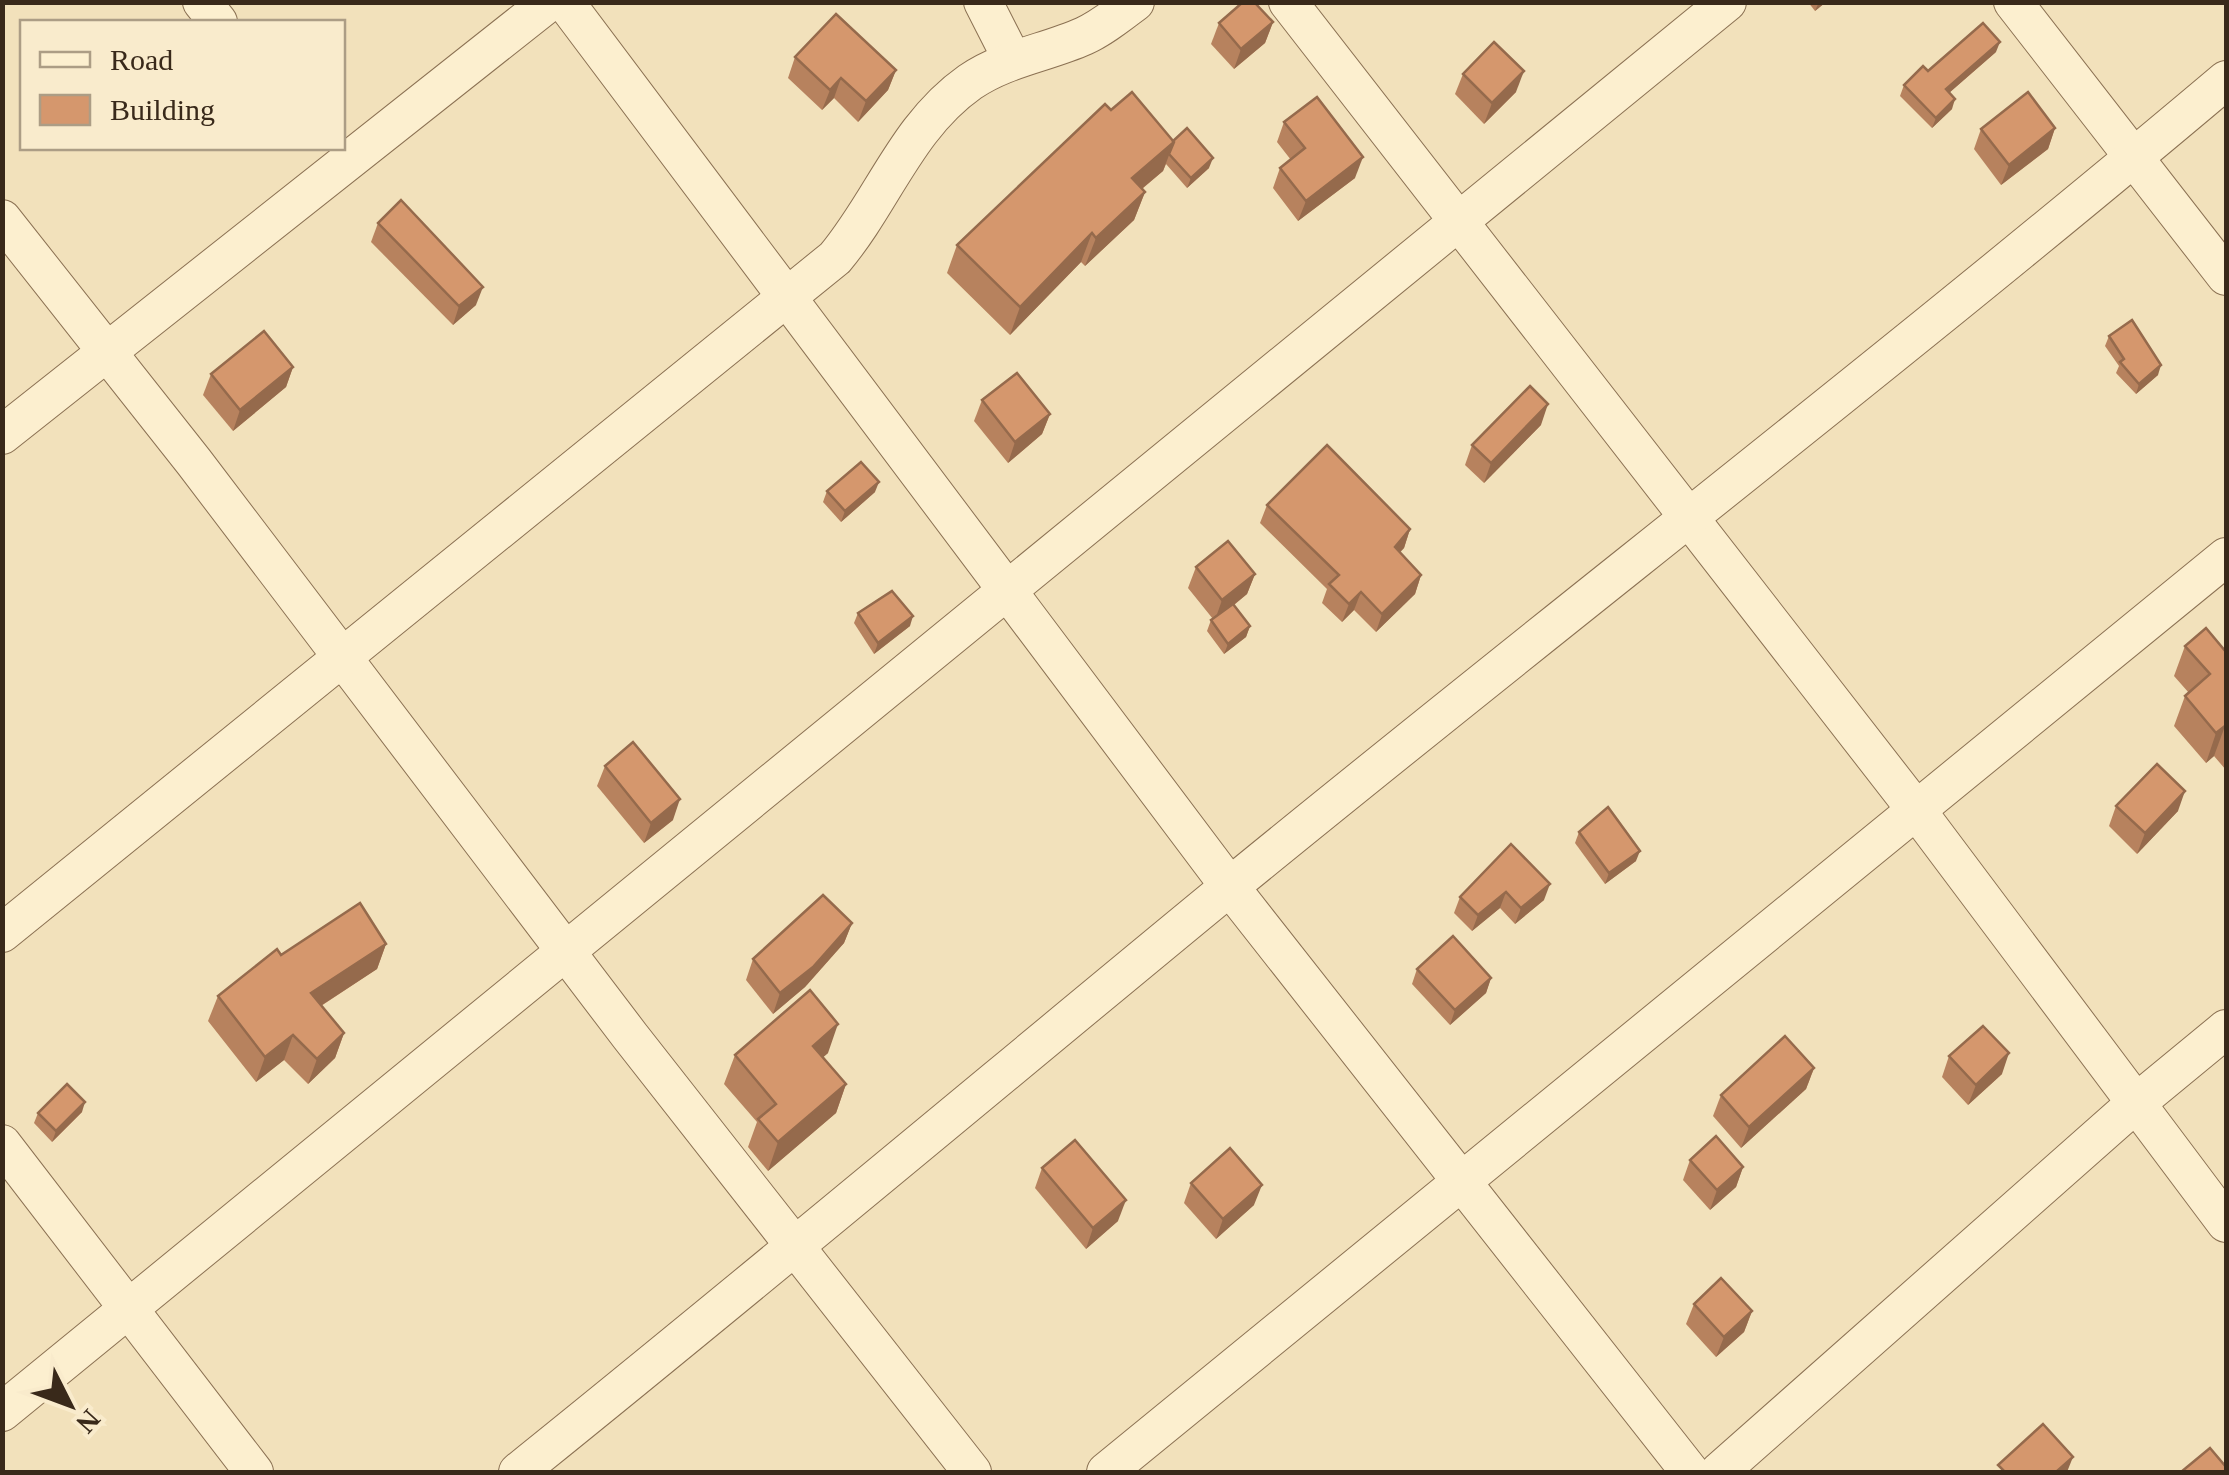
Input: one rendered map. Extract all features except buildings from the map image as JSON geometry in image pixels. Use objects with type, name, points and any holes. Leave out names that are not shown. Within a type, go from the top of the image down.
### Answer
[{"type":"street","points":[[345,146],[549,2]]},
{"type":"street","points":[[566,2],[1230,887],[1690,1472]]},
{"type":"street","points":[[983,2],[1012,60]]},
{"type":"street","points":[[2,933],[835,258],[856,234],[909,143],[970,82],[1012,60],[1084,36],[1135,2]]},
{"type":"street","points":[[1288,2],[1917,812],[2226,1223]]},
{"type":"street","points":[[2,1412],[1727,2]]},
{"type":"street","points":[[2014,2],[2226,276]]},
{"type":"street","points":[[518,1472],[796,1249],[1230,887],[1691,519],[2226,80]]},
{"type":"street","points":[[2,434],[109,352],[325,160]]},
{"type":"street","points":[[2,219],[109,352],[796,1249],[972,1472]]},
{"type":"street","points":[[1106,1472],[2226,558]]},
{"type":"street","points":[[1718,1472],[2135,1104],[2226,1029]]},
{"type":"street","points":[[2,1144],[254,1472]]}]
